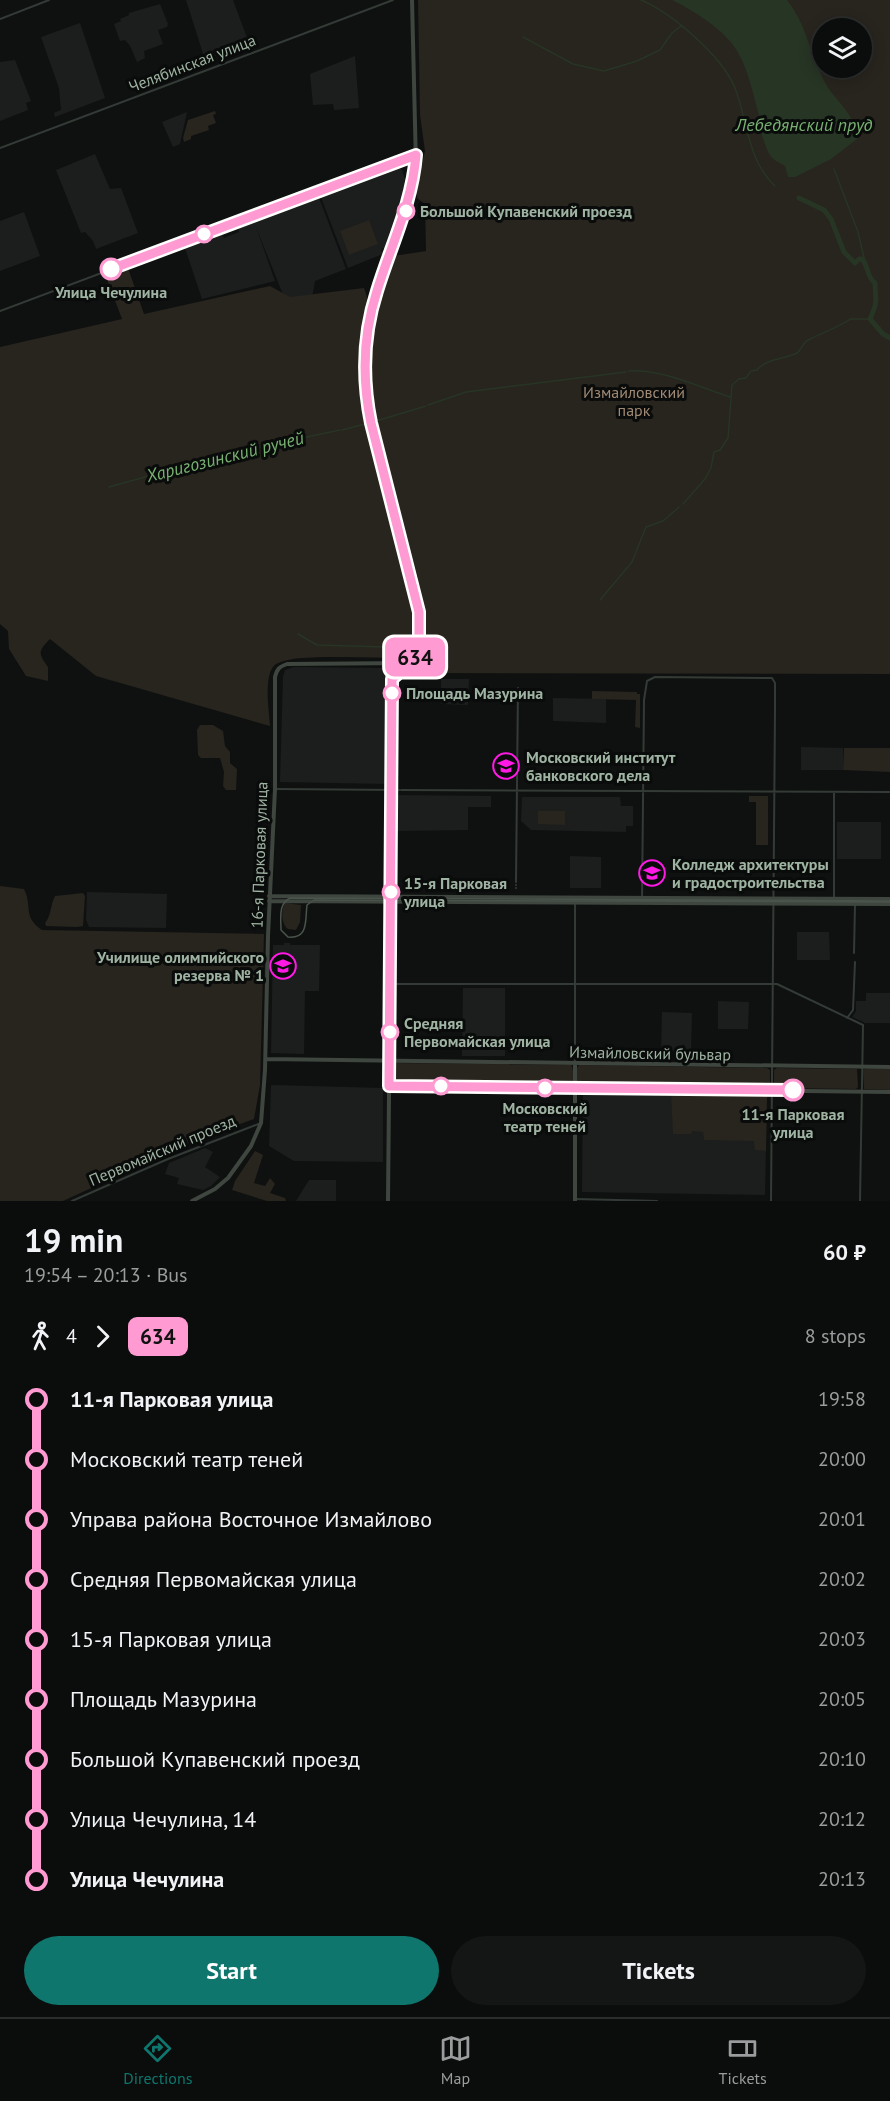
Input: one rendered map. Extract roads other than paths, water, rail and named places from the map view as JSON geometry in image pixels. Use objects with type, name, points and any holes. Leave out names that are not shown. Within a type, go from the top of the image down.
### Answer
[{"type":"main road","points":[[392,679],[414,659],[419,612],[371,423],[366,391],[365,347],[377,290],[409,199],[416,155],[412,0]]},
{"type":"main road","points":[[388,1201],[391,664],[409,663]]},
{"type":"main road","name":"16-я Парковая улица","points":[[192,1201],[215,1189],[228,1178],[251,1146],[261,1123],[266,1059],[269,896],[275,789],[275,677],[280,666],[287,664],[391,664]]},
{"type":"main road","points":[[269,896],[516,898],[575,903],[774,897],[855,904],[890,904]]},
{"type":"main road","points":[[269,901],[391,902],[575,897],[774,904],[890,899]]},
{"type":"main road","name":"Измайловский бульвар","points":[[266,1059],[890,1067]]},
{"type":"main road","points":[[575,1064],[575,1200]]},
{"type":"main road","points":[[389,1086],[890,1092]]},
{"type":"street","points":[[0,19],[49,0]]},
{"type":"street","name":"Челябинская улица","points":[[0,148],[393,0]]},
{"type":"street","points":[[0,311],[416,155]]},
{"type":"street","points":[[642,900],[644,690],[647,681],[655,677],[769,677],[774,679],[771,1201]]},
{"type":"street","points":[[516,880],[518,688]]},
{"type":"street","points":[[275,789],[890,792]]},
{"type":"street","points":[[834,791],[834,901]]},
{"type":"street","points":[[575,897],[575,1064]]},
{"type":"street","points":[[854,953],[855,904]]},
{"type":"street","points":[[847,1018],[853,1010],[855,962]]},
{"type":"street","points":[[391,984],[777,984],[863,1025],[860,1201]]},
{"type":"street","name":"Первомайский проезд","points":[[72,1201],[168,1159],[261,1123]]},
{"type":"street","points":[[575,1200],[657,1201]]},
{"type":"water","name":"Лебедянский пруд","points":[[672,0],[787,0],[795,11],[812,53],[812,78],[823,78],[848,113],[857,133],[857,139],[831,159],[795,177],[788,177],[785,166],[773,158],[767,149],[758,123],[759,114],[750,81],[737,51],[717,29]]},
{"type":"waterway","points":[[641,0],[681,25],[719,63],[735,88],[753,152],[766,176],[775,186]]},
{"type":"waterway","points":[[523,37],[573,64],[604,71],[637,61],[660,50],[672,33],[681,26]]},
{"type":"waterway","points":[[834,169],[858,232],[865,262]]},
{"type":"waterway","points":[[799,198],[824,210],[831,219],[844,252],[855,263],[859,259],[864,262],[875,283],[876,304],[870,319],[883,334],[890,338]]},
{"type":"waterway","points":[[683,504],[705,479],[711,468],[714,452],[720,450],[728,438],[732,385],[765,364],[795,354],[808,340],[850,319],[870,319]]},
{"type":"waterway","name":"Харигозинский ручей","points":[[629,371],[667,376],[730,397]]},
{"type":"waterway","name":"Харигозинский ручей","points":[[428,405],[466,392],[626,372]]},
{"type":"waterway","name":"Харигозинский ручей","points":[[376,421],[426,406]]},
{"type":"waterway","name":"Харигозинский ручей","points":[[342,430],[365,424]]},
{"type":"waterway","name":"Харигозинский ручей","points":[[109,487],[231,453],[340,430]]},
{"type":"waterway","points":[[600,600],[632,562],[646,527],[663,521],[679,507]]},
{"type":"waterway","points":[[298,634],[317,645],[386,647],[391,658]]},
{"type":"tunnel","points":[[516,881],[516,890]]},
{"type":"tram line","points":[[890,901],[290,898],[282,908],[281,930],[288,937],[300,935],[305,927],[307,905],[314,900],[890,902]]},
{"type":"place","name":"Большой Купавенский проезд","points":[[406,211]]},
{"type":"place","name":"Улица Чечулина","points":[[111,269]]},
{"type":"place","name":"Площадь Мазурина","points":[[392,693]]},
{"type":"place","name":"Московский институт банковского дела","points":[[506,766]]},
{"type":"place","name":"Колледж архитектуры и градостроительства","points":[[652,873]]},
{"type":"place","name":"15-я Парковая улица","points":[[391,892]]},
{"type":"place","name":"Училище олимпийского резерва № 1","points":[[283,966]]},
{"type":"place","name":"Средняя Первомайская улица","points":[[390,1032]]},
{"type":"place","name":"Московский театр теней","points":[[545,1088]]},
{"type":"place","name":"11-я Парковая улица","points":[[793,1090]]},
{"type":"park label","name":"Измайловский парк","points":[[634,401]]}]
